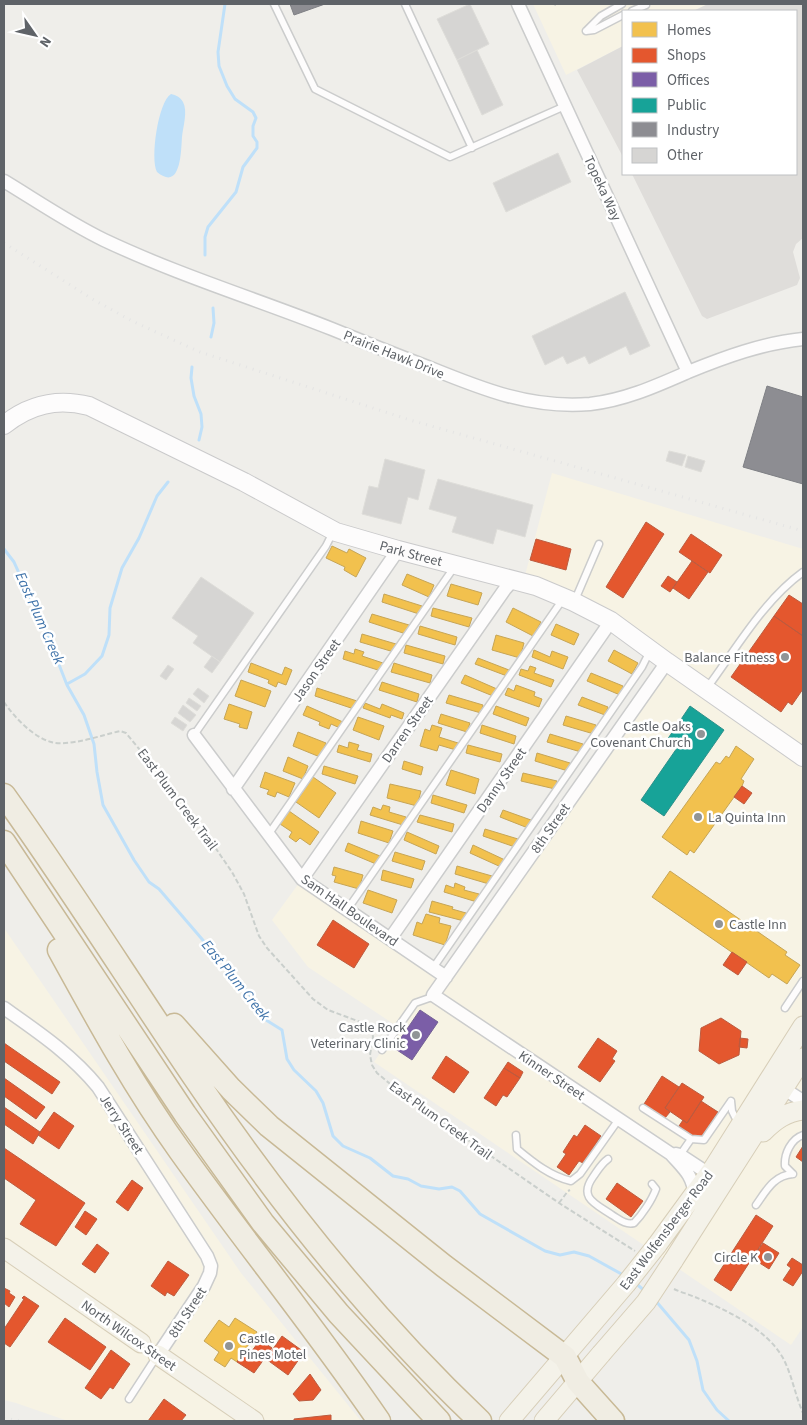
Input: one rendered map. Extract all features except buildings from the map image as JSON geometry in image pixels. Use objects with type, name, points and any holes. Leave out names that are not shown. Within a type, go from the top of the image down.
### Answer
[{"type":"highway","points":[[4,795],[90,919],[194,1077],[300,1222],[396,1337],[480,1421]]},
{"type":"highway","points":[[4,842],[52,936],[123,1065],[179,1150],[375,1417]]},
{"type":"highway","points":[[4,842],[185,1114],[258,1215],[339,1314],[438,1421]]},
{"type":"highway","points":[[90,919],[180,1033],[231,1090],[338,1182],[444,1266],[565,1357],[578,1382],[613,1421]]},
{"type":"main road","name":"East Wolfensberger Road","points":[[545,1421],[646,1302],[676,1257],[735,1165],[777,1084],[803,1026]]},
{"type":"main road","name":"East Wolfensberger Road","points":[[509,1421],[565,1357],[657,1245],[695,1195],[739,1126],[803,1058]]},
{"type":"main road","points":[[735,1165],[770,1124],[786,1114],[803,1110]]},
{"type":"main road","name":"North Wilcox Street","points":[[4,1248],[141,1343]]},
{"type":"main road","name":"North Wilcox Street","points":[[158,1355],[254,1421]]},
{"type":"street","name":"Topeka Way","points":[[518,4],[688,372]]},
{"type":"street","name":"Prairie Hawk Drive","points":[[4,181],[102,239],[149,260],[327,327],[468,383],[512,398],[549,404],[608,401],[639,393],[750,349],[803,339]]},
{"type":"street","name":"Park Street","points":[[4,425],[24,411],[45,404],[66,402],[89,406],[244,482],[333,531],[513,580],[569,599],[611,621],[803,757]]},
{"type":"street","name":"Jason Street","points":[[233,789],[398,550]]},
{"type":"street","name":"Darren Street","points":[[302,879],[513,580]]},
{"type":"street","name":"Danny Street","points":[[390,939],[611,621]]},
{"type":"street","name":"8th Street","points":[[434,996],[446,976],[667,662]]},
{"type":"street","name":"Sam Hall Boulevard","points":[[194,735],[302,879],[446,976]]},
{"type":"street","name":"Kinner Street","points":[[434,996],[619,1119],[708,1174]]},
{"type":"street","name":"Jerry Street","points":[[4,1008],[65,1052],[93,1081],[201,1246],[211,1266]]},
{"type":"street","points":[[777,1084],[803,1101]]},
{"type":"street","name":"Kinner Street","points":[[675,1154],[690,1175],[695,1195]]},
{"type":"street","points":[[676,1257],[682,1231],[702,1203],[708,1174]]},
{"type":"street","name":"8th Street","points":[[158,1355],[204,1286],[211,1266]]},
{"type":"street","name":"North Wilcox Street","points":[[141,1343],[158,1355]]},
{"type":"lane","points":[[274,4],[315,88],[450,157],[565,106]]},
{"type":"lane","points":[[405,4],[472,148]]},
{"type":"lane","points":[[622,4],[602,16],[586,31],[594,30],[622,16]]},
{"type":"lane","points":[[634,10],[646,4]]},
{"type":"lane","points":[[194,735],[326,546],[333,531]]},
{"type":"lane","points":[[347,910],[569,599],[599,544]]},
{"type":"lane","points":[[268,835],[456,565]]},
{"type":"lane","points":[[706,689],[760,616],[788,584],[803,572]]},
{"type":"lane","points":[[433,968],[642,666],[651,650]]},
{"type":"lane","points":[[785,1008],[803,981]]},
{"type":"lane","points":[[382,1050],[416,1002],[434,996]]},
{"type":"lane","points":[[643,1108],[690,1139],[704,1140],[731,1101],[732,1111],[739,1126]]},
{"type":"lane","points":[[516,1135],[518,1149],[532,1161],[558,1178],[571,1182],[585,1168],[619,1119]]},
{"type":"lane","points":[[756,1205],[773,1181],[784,1174],[793,1174],[784,1166],[784,1156],[797,1137],[803,1135]]},
{"type":"lane","points":[[675,1154],[690,1139]]},
{"type":"lane","points":[[608,1159],[602,1164],[587,1185],[587,1192],[592,1202],[625,1223],[630,1224],[637,1220],[654,1194],[656,1189],[652,1184]]},
{"type":"lane","points":[[129,1399],[158,1355]]},
{"type":"path","name":"East Plum Creek Trail","points":[[4,702],[11,712],[40,737],[51,742],[73,742],[120,731],[132,738],[190,811],[236,880],[244,894],[259,936],[267,948],[313,999],[328,1010],[366,1024],[372,1030],[373,1037],[370,1055],[372,1065],[377,1073],[407,1098],[551,1198],[639,1254]]},
{"type":"path","points":[[671,1287],[749,1324],[770,1340],[783,1358],[803,1413]]},
{"type":"shaded area","points":[[533,4],[708,4],[695,10],[622,10],[622,47],[566,75]]},
{"type":"shaded area","points":[[708,4],[803,4],[803,238],[796,244],[793,252],[800,278],[797,285],[707,319],[702,316],[632,175],[797,175],[797,10],[695,10]]},
{"type":"shaded area","points":[[622,47],[622,155],[577,70]]},
{"type":"shaded area","points":[[552,473],[803,549],[803,1327],[791,1345],[374,1062],[398,1027],[308,967],[272,920],[302,879],[446,976],[667,662],[523,583]]},
{"type":"shaded area","points":[[4,928],[241,1273],[361,1421],[68,1421],[4,1400]]},
{"type":"water","points":[[171,94],[178,96],[182,100],[185,114],[178,167],[171,177],[165,177],[157,172],[154,155],[162,108],[166,99]]},
{"type":"waterway","points":[[205,255],[205,237],[208,227],[236,192],[243,167],[257,148],[257,142],[253,136],[253,126],[256,118],[253,112],[235,99],[227,86],[219,66],[218,52],[225,4]]},
{"type":"waterway","points":[[211,337],[214,323],[213,308]]},
{"type":"waterway","points":[[192,367],[191,378],[194,396],[201,414],[202,427],[199,440]]},
{"type":"waterway","points":[[67,684],[85,674],[102,656],[109,635],[110,608],[122,568],[139,538],[157,496],[168,482]]},
{"type":"waterway","name":"East Plum Creek","points":[[4,549],[14,562],[47,634],[67,685],[84,715],[94,744],[103,805],[134,860],[149,882],[159,889],[250,995],[266,1020],[282,1030],[287,1059],[294,1070],[316,1091],[323,1103],[333,1136],[343,1146],[370,1158],[393,1176],[408,1179],[421,1186],[439,1189],[452,1187],[460,1191],[480,1214],[545,1251],[560,1255],[574,1252],[589,1256],[625,1276]]},
{"type":"waterway","name":"East Plum Creek","points":[[634,1282],[645,1291]]},
{"type":"waterway","name":"East Plum Creek","points":[[655,1300],[689,1340],[697,1361],[703,1390],[717,1410],[729,1421]]},
{"type":"railway","points":[[4,243],[94,300],[132,321],[200,352],[410,420],[803,531]]},
{"type":"railway","points":[[4,1418],[20,1421]]},
{"type":"place","name":"Balance Fitness","points":[[785,657]]},
{"type":"place","name":"Castle Oaks Covenant Church","points":[[701,734]]},
{"type":"place","name":"La Quinta Inn","points":[[698,817]]},
{"type":"place","name":"Castle Inn","points":[[719,924]]},
{"type":"place","name":"Castle Rock Veterinary Clinic","points":[[416,1035]]},
{"type":"place","name":"Circle K","points":[[768,1257]]},
{"type":"place","name":"Castle Pines Motel","points":[[229,1346]]}]
